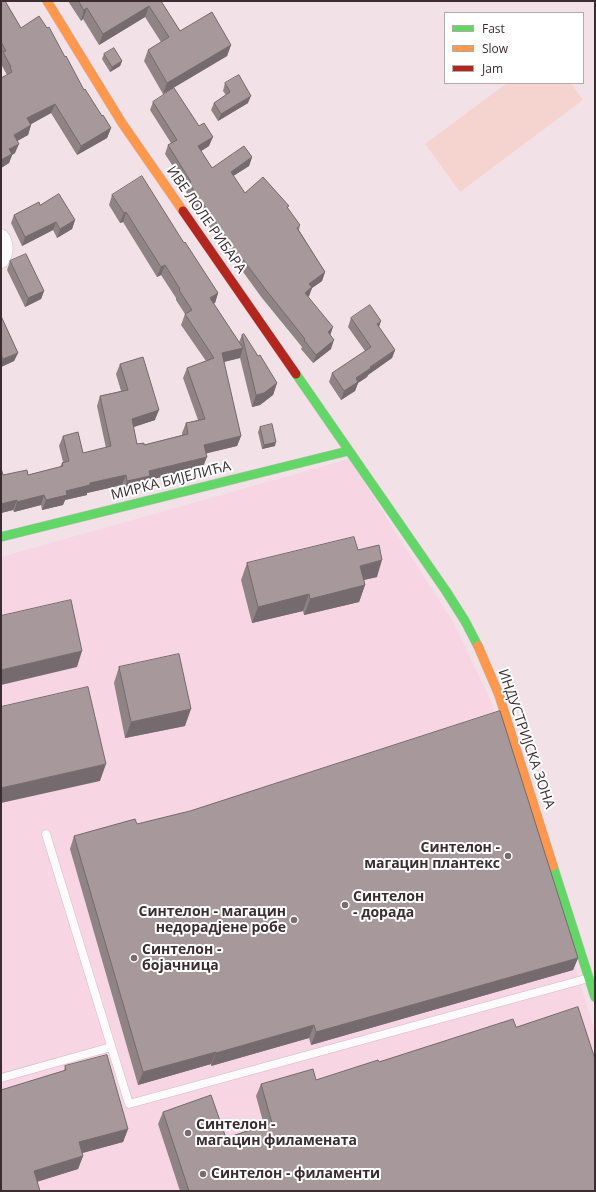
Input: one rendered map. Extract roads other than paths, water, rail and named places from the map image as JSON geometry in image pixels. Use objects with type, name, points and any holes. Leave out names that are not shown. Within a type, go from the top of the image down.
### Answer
[{"type":"street","name":"ИВЕ ЛОЛЕ РИБАРА","points":[[47,1],[122,123],[348,451]]},
{"type":"street","points":[[1,237],[5,246],[3,256]]},
{"type":"street","name":"МИРКА БИЈЕЛИЋА","points":[[1,537],[348,451]]},
{"type":"street","name":"ИНДУСТРИЈСКА ЗОНА","points":[[348,451],[446,591],[476,642],[499,695],[595,997]]},
{"type":"lane","points":[[46,834],[112,1047],[128,1104],[589,978]]},
{"type":"lane","points":[[1,1078],[112,1047]]},
{"type":"place","name":"Синтелон - магацин плантекс","points":[[508,856]]},
{"type":"place","name":"Синтелон - дорада","points":[[345,905]]},
{"type":"place","name":"Синтелон - магацин недорадјене робе","points":[[294,920]]},
{"type":"place","name":"Синтелон - бојачница","points":[[134,958]]},
{"type":"place","name":"Синтелон - магацин филамената","points":[[188,1133]]},
{"type":"place","name":"Синтелон - филаменти","points":[[203,1174]]}]
